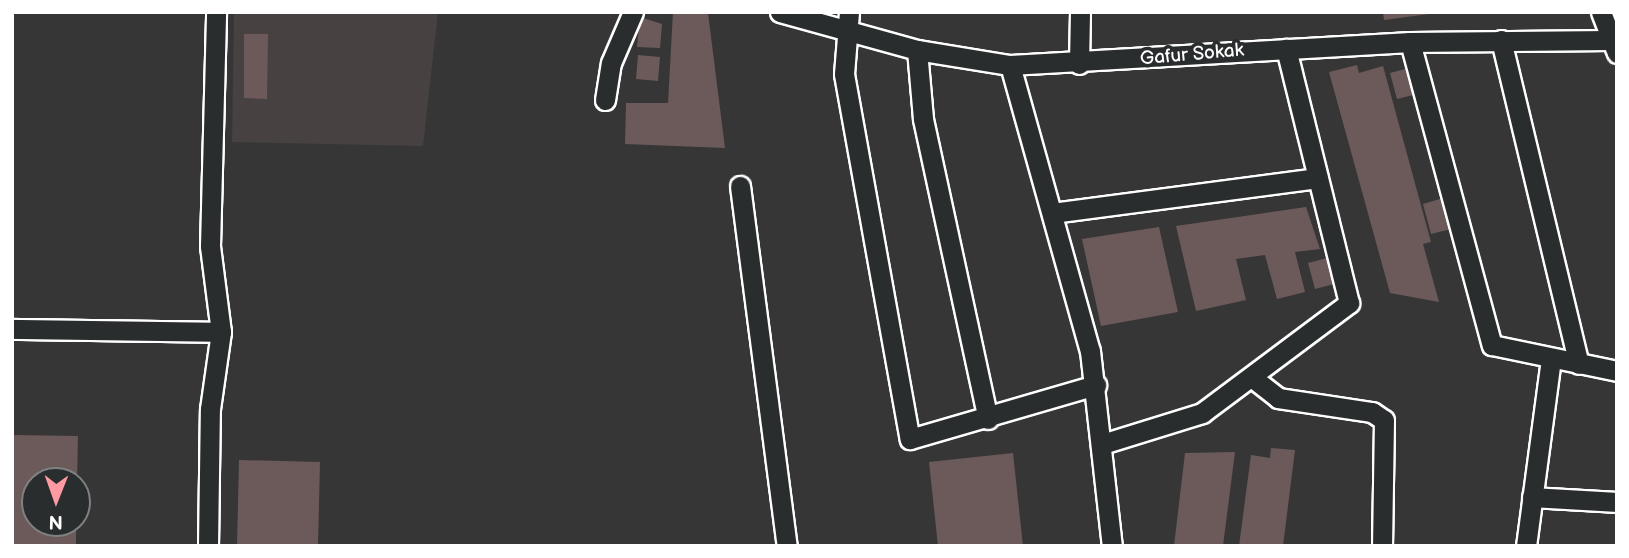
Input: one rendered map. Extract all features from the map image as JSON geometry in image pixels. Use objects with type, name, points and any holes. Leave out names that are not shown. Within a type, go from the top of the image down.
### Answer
[{"type":"street","points":[[208,546],[210,409],[221,332],[210,246],[216,12]]},
{"type":"street","points":[[605,100],[611,64],[633,12]]},
{"type":"street","name":"Gafur Sokak","points":[[780,12],[846,21],[917,50],[1010,65],[1079,64],[1410,42],[1500,40],[1613,46]]},
{"type":"street","points":[[1079,64],[1080,12]]},
{"type":"street","points":[[1601,12],[1613,46]]},
{"type":"street","points":[[846,21],[845,74],[910,439],[988,419],[1096,385]]},
{"type":"street","points":[[1500,40],[1579,364]]},
{"type":"street","points":[[1410,42],[1492,345],[1617,371]]},
{"type":"street","points":[[1102,444],[1202,413],[1254,379],[1349,303],[1286,49]]},
{"type":"street","points":[[917,50],[923,119],[988,419]]},
{"type":"street","points":[[1010,65],[1052,213],[1096,385],[1112,546]]},
{"type":"street","points":[[1052,213],[1318,178]]},
{"type":"street","points":[[740,186],[787,546]]},
{"type":"street","points":[[12,329],[221,332]]},
{"type":"street","points":[[1526,546],[1551,359]]},
{"type":"street","points":[[1254,379],[1278,398],[1372,412],[1384,420],[1389,452],[1382,546]]},
{"type":"street","points":[[1532,497],[1617,502]]},
{"type":"shaded area","points":[[234,12],[438,12],[423,146],[232,142]]},
{"type":"building","points":[[673,12],[708,13],[725,148],[625,144],[626,103],[668,103]]},
{"type":"building","points":[[1383,12],[1429,12],[1429,14],[1384,20]]},
{"type":"building","points":[[640,17],[662,24],[660,48],[637,47]]},
{"type":"building","points":[[244,34],[268,34],[267,99],[244,98]]},
{"type":"building","points":[[638,55],[660,57],[658,81],[636,79]]},
{"type":"building","points":[[1357,65],[1359,73],[1383,66],[1431,242],[1423,244],[1439,302],[1390,293],[1329,72]]},
{"type":"building","points":[[1405,69],[1413,95],[1397,99],[1390,73]]},
{"type":"building","points":[[1443,198],[1451,229],[1431,234],[1423,204]]},
{"type":"building","points":[[1306,207],[1320,249],[1295,252],[1305,292],[1277,299],[1265,255],[1236,259],[1246,300],[1196,311],[1176,226]]},
{"type":"building","points":[[1159,227],[1178,312],[1101,326],[1082,239]]},
{"type":"building","points":[[1327,258],[1334,284],[1315,289],[1308,263]]},
{"type":"building","points":[[12,435],[78,436],[77,467],[21,467],[21,537],[76,537],[76,546],[12,546]]},
{"type":"building","points":[[1271,448],[1295,450],[1283,546],[1239,546],[1251,455],[1270,458]]},
{"type":"building","points":[[1235,452],[1223,546],[1174,546],[1185,453]]},
{"type":"building","points":[[1013,453],[1023,546],[938,546],[929,462]]},
{"type":"building","points":[[239,460],[320,462],[318,546],[237,546]]}]
